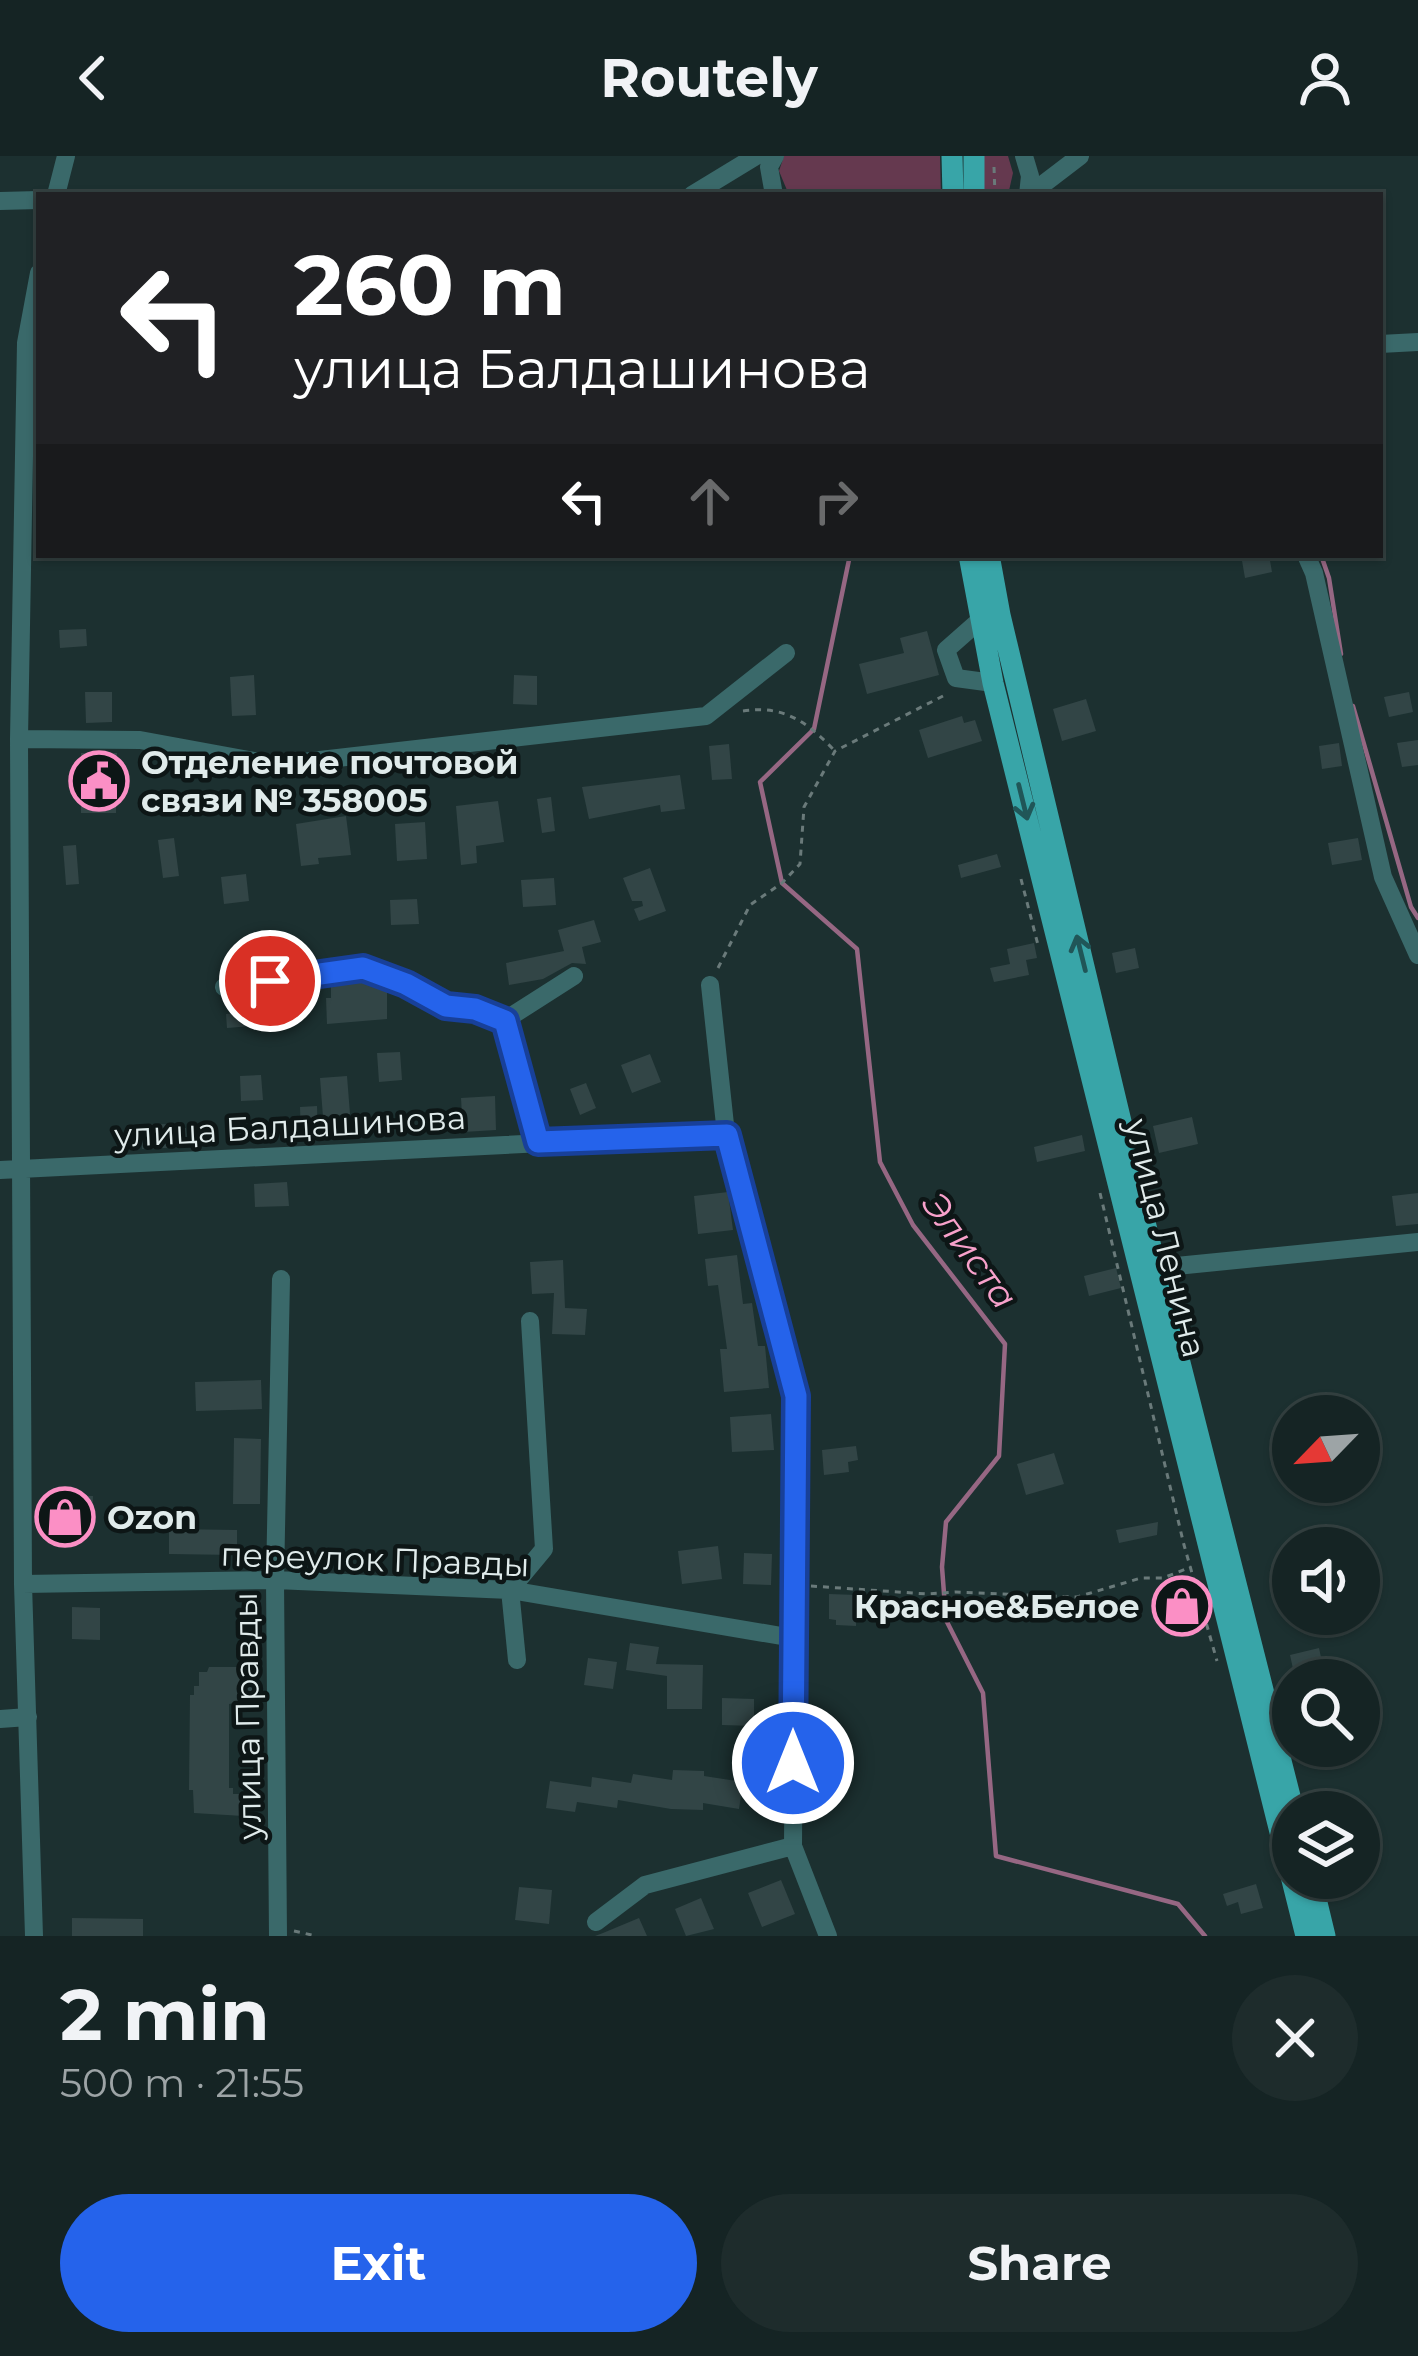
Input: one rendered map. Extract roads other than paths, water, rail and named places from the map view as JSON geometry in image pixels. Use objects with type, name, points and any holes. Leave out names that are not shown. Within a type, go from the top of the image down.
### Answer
[{"type":"main road","points":[[952,156],[953,192]]},
{"type":"main road","points":[[974,156],[974,192]]},
{"type":"main road","name":"улица Ленина","points":[[970,558],[993,683],[1306,1936]]},
{"type":"main road","name":"улица Ленина","points":[[990,558],[1156,1268],[1289,1791]]},
{"type":"main road","points":[[1315,1899],[1325,1936]]},
{"type":"street","points":[[57,192],[66,156]]},
{"type":"street","points":[[697,192],[756,156]]},
{"type":"street","points":[[773,192],[769,167],[775,156]]},
{"type":"street","points":[[1024,156],[1029,192]]},
{"type":"street","points":[[1033,192],[1080,156]]},
{"type":"street","points":[[0,201],[36,200]]},
{"type":"street","points":[[34,1936],[23,1584],[19,739],[26,343],[36,290]]},
{"type":"street","points":[[1383,344],[1418,342]]},
{"type":"street","points":[[1307,558],[1315,574],[1383,877],[1418,955]]},
{"type":"street","points":[[980,620],[946,650],[956,678],[993,683]]},
{"type":"street","points":[[19,739],[140,740],[276,765],[706,716],[786,653]]},
{"type":"street","points":[[224,987],[363,968],[446,1006],[475,1009],[505,1021]]},
{"type":"street","points":[[505,1021],[574,976]]},
{"type":"street","points":[[710,985],[727,1135],[796,1396],[794,1846],[828,1936]]},
{"type":"street","points":[[505,1021],[538,1142]]},
{"type":"street","name":"улица Балдашинова","points":[[0,1170],[727,1135]]},
{"type":"street","points":[[1156,1268],[1418,1242]]},
{"type":"street","name":"улица Правды","points":[[279,1932],[275,1580],[280,1279]]},
{"type":"street","points":[[517,1660],[510,1590],[544,1549],[530,1321]]},
{"type":"street","name":"переулок Правды","points":[[23,1584],[275,1580],[510,1590],[793,1638]]},
{"type":"street","points":[[0,1719],[28,1717]]},
{"type":"street","points":[[596,1922],[644,1885],[794,1846]]},
{"type":"waterway","name":"Элиста","points":[[849,558],[814,729],[760,782],[782,883],[857,949],[880,1162],[913,1225],[1005,1344],[999,1456],[946,1522],[942,1567],[946,1620],[983,1693],[996,1856],[1178,1904],[1205,1936]]},
{"type":"waterway","points":[[1322,558],[1341,654]]},
{"type":"waterway","points":[[1353,706],[1418,918]]},
{"type":"place","name":"Отделение почтовой связи № 358005","points":[[99,781]]},
{"type":"place","name":"Ozon","points":[[65,1517]]},
{"type":"place","name":"Красное&Белое","points":[[1182,1606]]}]
